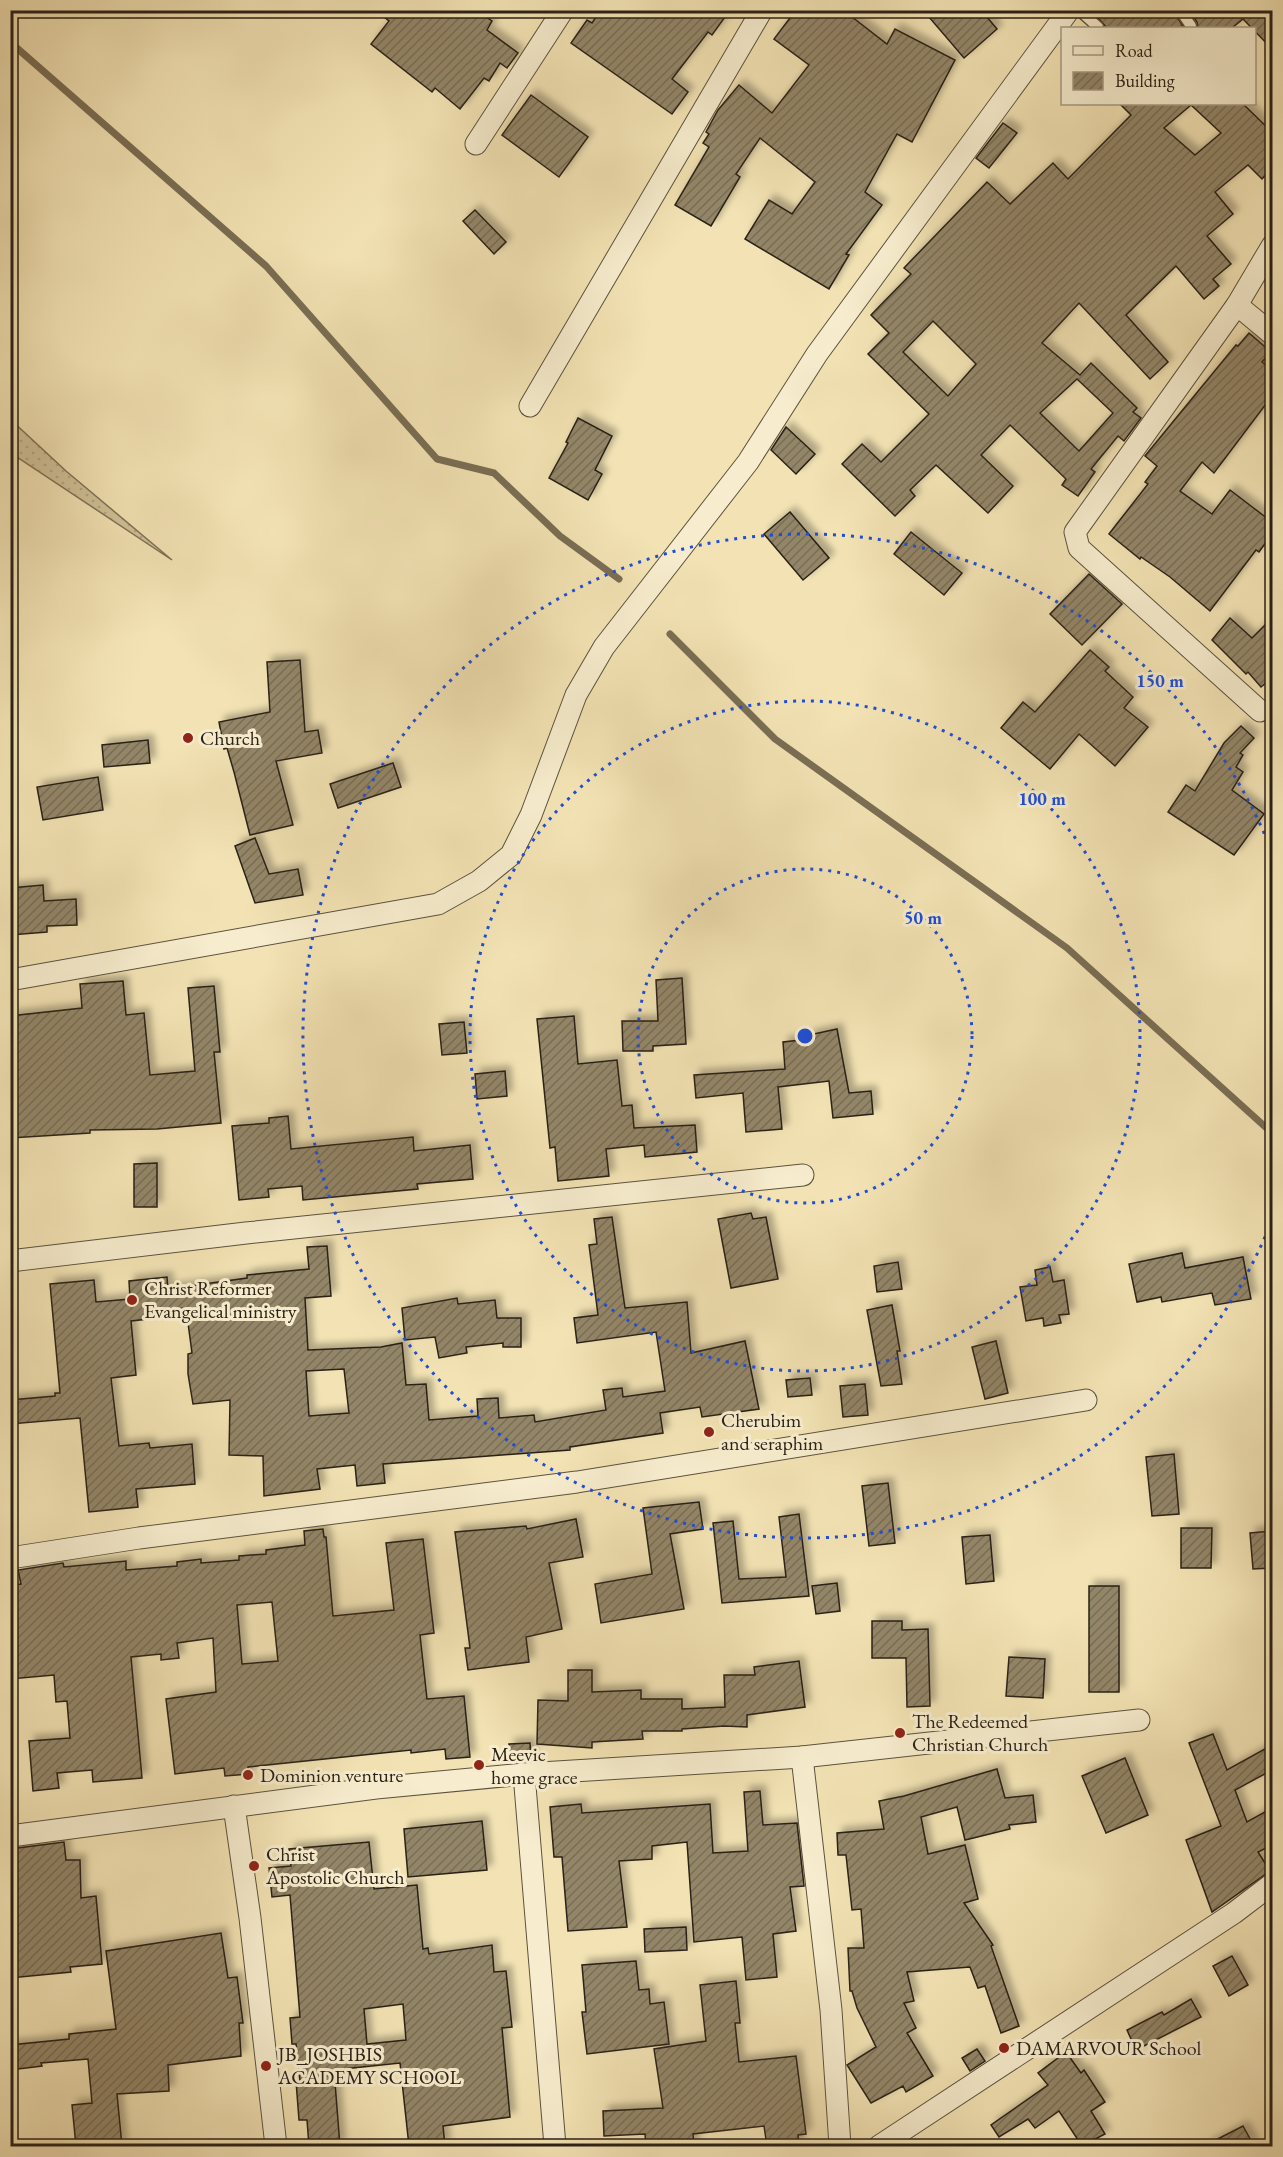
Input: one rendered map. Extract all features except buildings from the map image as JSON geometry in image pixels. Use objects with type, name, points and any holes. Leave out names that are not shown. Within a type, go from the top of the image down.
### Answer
[{"type":"street","points":[[476,144],[563,10]]},
{"type":"street","points":[[530,406],[762,10]]},
{"type":"street","points":[[10,980],[438,904],[480,881],[511,855],[531,815],[576,695],[604,647],[748,462],[817,354],[1069,10]]},
{"type":"street","points":[[1260,711],[1079,548],[1075,531],[1237,305],[1272,246]]},
{"type":"street","points":[[1237,305],[1272,334]]},
{"type":"street","points":[[10,1262],[246,1233],[803,1175]]},
{"type":"street","points":[[10,1558],[139,1538],[577,1482],[1086,1400]]},
{"type":"street","points":[[10,1836],[234,1806],[524,1774],[802,1757],[1139,1720]]},
{"type":"street","points":[[802,1757],[831,2010],[840,2146]]},
{"type":"street","points":[[524,1774],[555,2146]]},
{"type":"street","points":[[234,1806],[250,1918],[276,2146]]},
{"type":"street","points":[[879,2146],[1234,1913],[1272,1884]]},
{"type":"lane","points":[[1079,10],[1098,27]]},
{"type":"lane","points":[[1180,10],[1191,26]]},
{"type":"shaded area","points":[[10,419],[66,471],[172,560],[11,453]]},
{"type":"waterway","points":[[10,42],[266,266],[437,459],[494,473],[560,536],[619,579]]},
{"type":"waterway","points":[[670,634],[775,739],[1067,948],[1272,1133]]},
{"type":"place","name":"Church","points":[[188,738]]},
{"type":"place","name":"Christ Reformer Evangelical ministry","points":[[132,1300]]},
{"type":"place","name":"Cherubim and seraphim","points":[[709,1432]]},
{"type":"place","name":"The Redeemed Christian Church","points":[[900,1733]]},
{"type":"place","name":"Meevic home grace","points":[[479,1765]]},
{"type":"place","name":"Dominion venture","points":[[248,1775]]},
{"type":"place","name":"Christ Apostolic Church","points":[[254,1866]]},
{"type":"place","name":"DAMARVOUR School","points":[[1004,2048]]},
{"type":"place","name":"JB_JOSHBIS ACADEMY SCHOOL","points":[[266,2066]]}]
